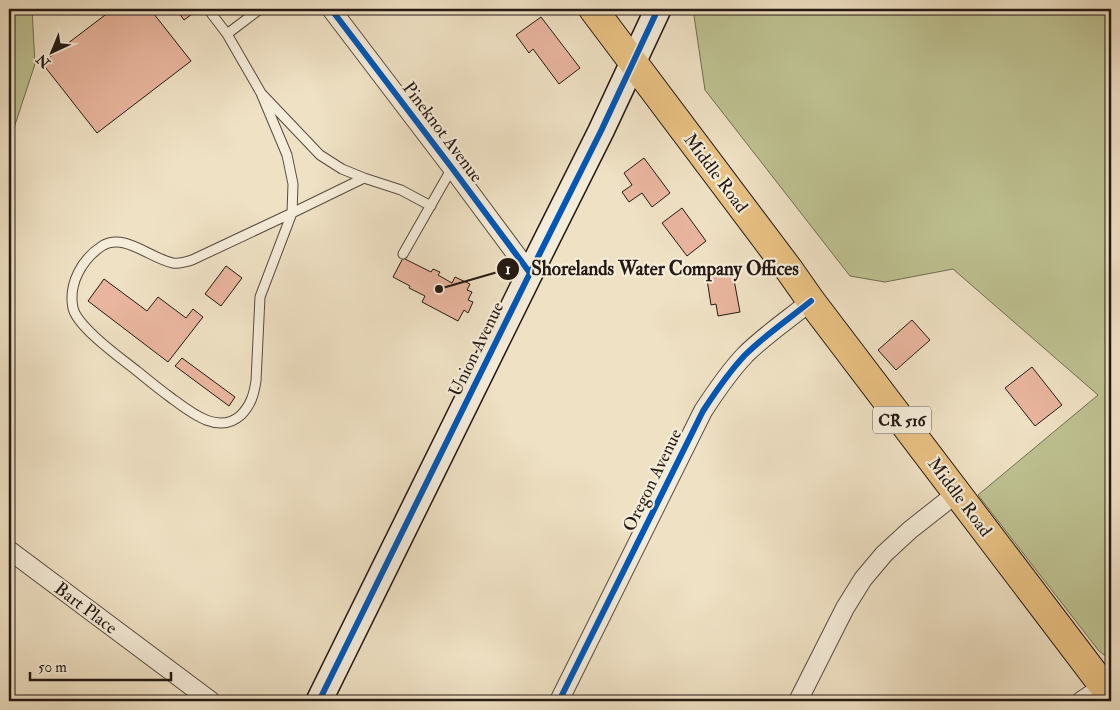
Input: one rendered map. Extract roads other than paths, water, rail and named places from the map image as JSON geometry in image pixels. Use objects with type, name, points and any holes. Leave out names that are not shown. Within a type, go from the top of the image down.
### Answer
[{"type":"main road","name":"Middle Road","points":[[593,9],[811,301],[1109,688]]},
{"type":"street","name":"Pineknot Avenue","points":[[330,9],[530,273]]},
{"type":"street","name":"Union Avenue","points":[[319,701],[601,131],[658,9]]},
{"type":"street","name":"Oregon Avenue","points":[[559,701],[703,410],[722,382],[744,356],[811,301]]},
{"type":"street","points":[[798,701],[845,608],[863,579],[884,554],[910,530],[957,493]]},
{"type":"street","name":"Bart Place","points":[[9,550],[211,701]]},
{"type":"street","points":[[1081,701],[1109,688]]},
{"type":"lane","points":[[208,9],[227,34],[262,93],[287,155],[293,184],[292,213],[260,297],[256,381],[255,390],[248,406],[237,418],[230,421],[220,423],[200,418],[190,413],[105,345],[80,322],[73,308],[74,282],[87,260],[104,245],[112,242],[123,242],[157,258],[174,263],[183,263],[192,260],[292,213],[364,178]]},
{"type":"lane","points":[[227,34],[260,9]]},
{"type":"lane","points":[[262,93],[320,155],[342,169],[402,190],[431,206]]},
{"type":"lane","points":[[403,254],[452,168]]},
{"type":"place","name":"Shorelands Water Company Offices","points":[[439,289]]}]
